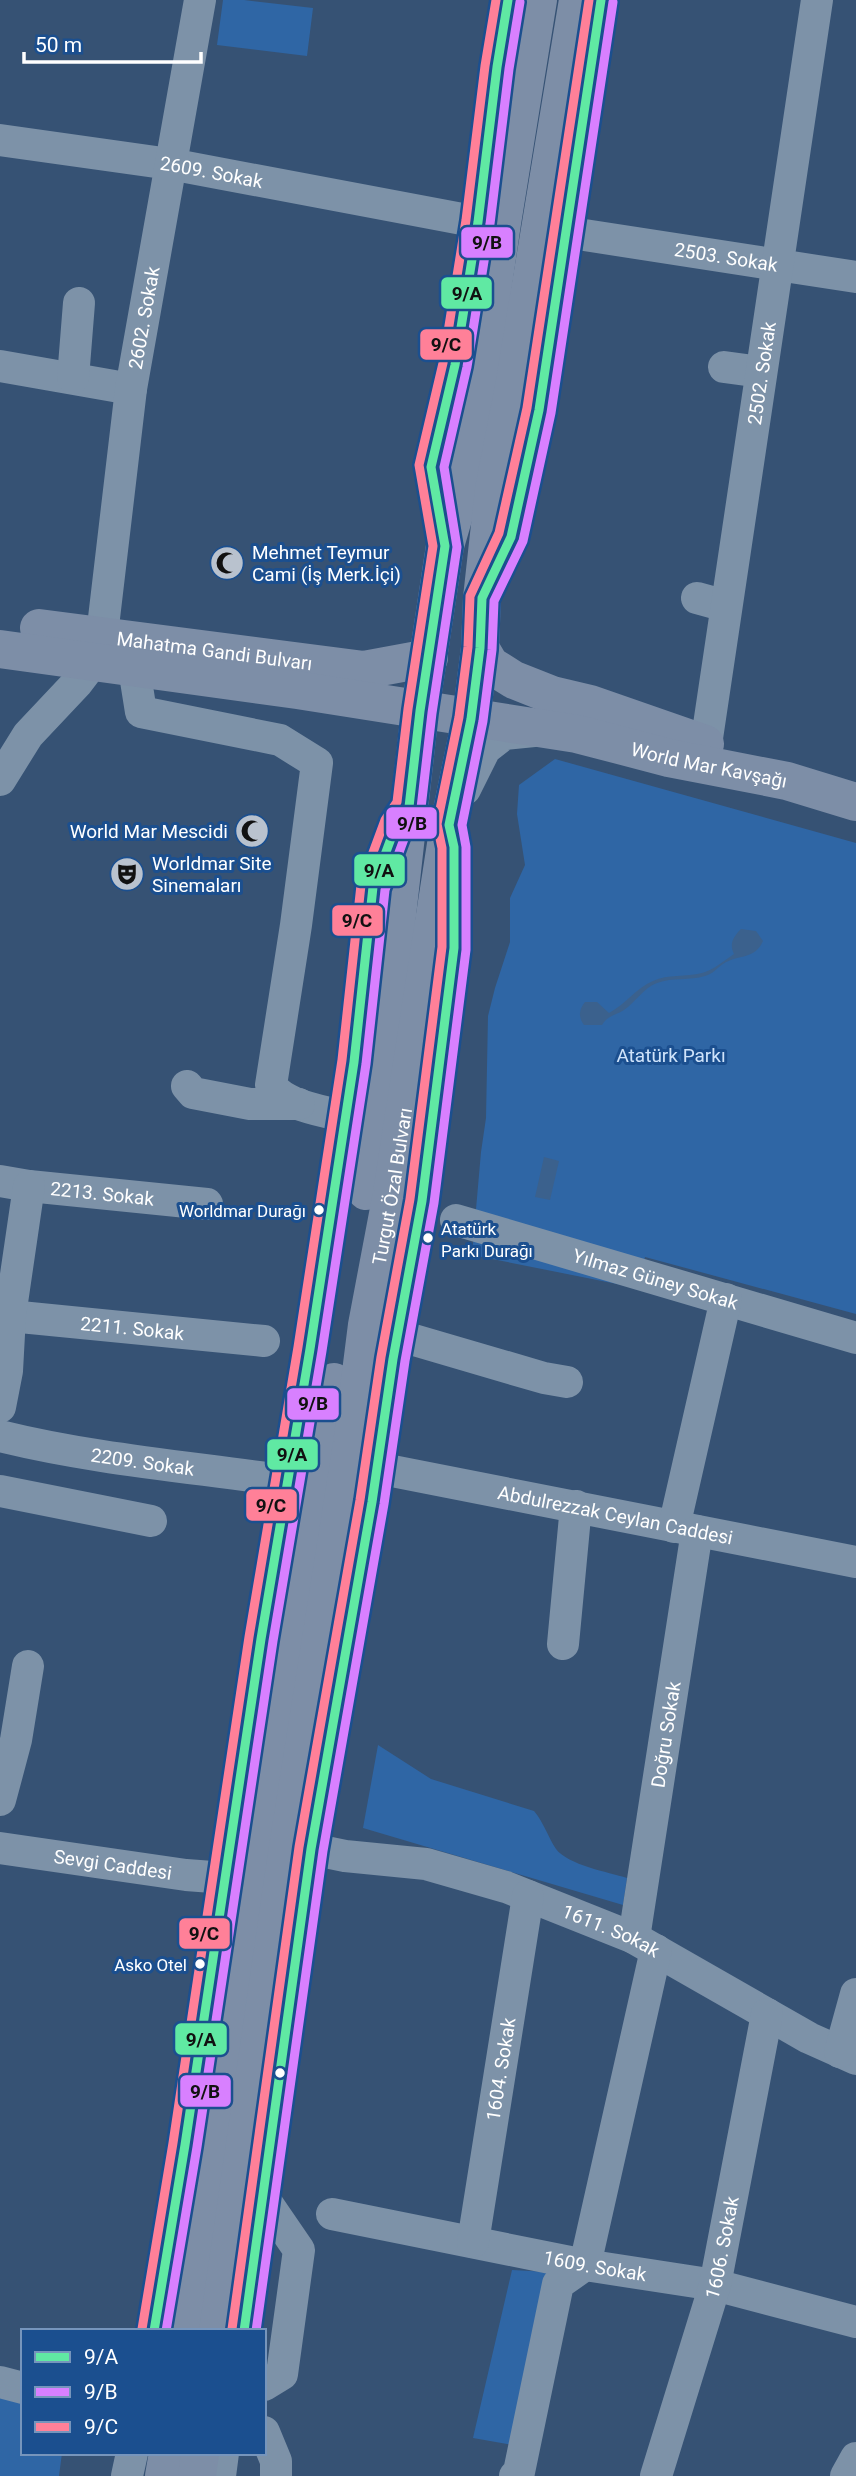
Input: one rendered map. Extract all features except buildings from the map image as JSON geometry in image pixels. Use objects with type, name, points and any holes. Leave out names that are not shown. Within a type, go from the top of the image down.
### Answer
[{"type":"main road","name":"Turgut Özal Bulvarı","points":[[187,2329],[261,1829],[363,1218],[420,711],[445,546],[536,228],[538,0]]},
{"type":"main road","name":"Turgut Özal Bulvarı","points":[[218,2329],[284,1873],[352,1444],[367,1325],[392,1193],[449,825],[471,719],[494,489],[514,387],[536,228],[578,0]]},
{"type":"main road","name":"Mahatma Gandi Bulvarı","points":[[0,624],[97,649],[134,668],[420,711]]},
{"type":"main road","name":"World Mar Kavşağı","points":[[480,648],[490,665],[514,680],[552,695],[590,704],[706,744],[787,781]]},
{"type":"main road","name":"Mahatma Gandi Bulvarı","points":[[0,649],[97,649],[364,670],[429,658]]},
{"type":"main road","points":[[360,701],[395,726],[415,761]]},
{"type":"main road","name":"World Mar Kavşağı","points":[[420,711],[577,734],[669,758],[787,781]]},
{"type":"main road","points":[[787,781],[854,795]]},
{"type":"main road","points":[[164,2476],[168,2455]]},
{"type":"main road","points":[[197,2476],[200,2455]]},
{"type":"street","name":"2602. Sokak","points":[[97,649],[131,389],[200,0]]},
{"type":"street","points":[[508,0],[497,66],[536,228]]},
{"type":"street","points":[[536,228],[601,0]]},
{"type":"street","name":"2502. Sokak","points":[[706,744],[711,602],[761,372],[817,0]]},
{"type":"street","name":"2609. Sokak","points":[[0,140],[170,164],[420,212],[536,228]]},
{"type":"street","name":"2503. Sokak","points":[[536,228],[856,277]]},
{"type":"street","points":[[73,379],[79,303]]},
{"type":"street","points":[[0,366],[131,389]]},
{"type":"street","points":[[724,367],[761,372]]},
{"type":"street","points":[[0,780],[29,736],[77,683],[97,649]]},
{"type":"street","points":[[134,668],[141,712],[280,740],[317,763],[296,925],[271,1085],[276,1093],[300,1104],[345,1117]]},
{"type":"street","points":[[244,2329],[312,1849],[397,1335],[422,1201],[454,948],[454,846],[449,825],[485,749],[504,734],[540,730]]},
{"type":"street","points":[[153,2329],[185,2145],[354,1062],[373,887],[396,825],[409,807]]},
{"type":"street","points":[[187,1086],[193,1093],[250,1104],[300,1104]]},
{"type":"street","points":[[0,1407],[7,1371],[5,1317],[15,1184]]},
{"type":"street","name":"2213. Sokak","points":[[15,1184],[207,1204]]},
{"type":"street","name":"Yılmaz Güney Sokak","points":[[456,1220],[856,1338]]},
{"type":"street","name":"Doğru Sokak","points":[[585,2265],[645,1944],[685,1529],[726,1298]]},
{"type":"street","name":"2211. Sokak","points":[[5,1317],[264,1341]]},
{"type":"street","points":[[397,1335],[544,1378],[567,1382]]},
{"type":"street","name":"2209. Sokak","points":[[0,1436],[107,1455],[287,1481]]},
{"type":"street","name":"Abdulrezzak Ceylan Caddesi","points":[[377,1468],[856,1562]]},
{"type":"street","points":[[0,1491],[151,1521]]},
{"type":"street","points":[[563,1644],[576,1506]]},
{"type":"street","points":[[0,1800],[9,1747],[29,1666]]},
{"type":"street","name":"Sevgi Caddesi","points":[[0,1848],[186,1875],[226,1878]]},
{"type":"street","name":"1611. Sokak","points":[[312,1849],[345,1856],[426,1864],[506,1887],[645,1944],[809,2038],[848,2055]]},
{"type":"street","name":"1604. Sokak","points":[[473,2242],[528,1896]]},
{"type":"street","points":[[848,2055],[856,1994]]},
{"type":"street","name":"1606. Sokak","points":[[656,2476],[715,2285],[767,2014]]},
{"type":"street","points":[[262,2196],[299,2250],[282,2374],[266,2384]]},
{"type":"street","name":"1609. Sokak","points":[[332,2214],[585,2265],[715,2285],[856,2322]]},
{"type":"street","points":[[515,2476],[519,2472],[558,2284],[585,2265]]},
{"type":"street","points":[[0,2382],[21,2387]]},
{"type":"street","points":[[266,2437],[276,2461],[275,2476]]},
{"type":"street","points":[[127,2476],[132,2455]]},
{"type":"street","points":[[220,2476],[223,2455]]},
{"type":"street","points":[[846,2476],[856,2458]]},
{"type":"green space","points":[[223,0],[313,8],[307,56],[217,45]]},
{"type":"green space","name":"Atatürk Parkı","points":[[555,759],[856,843],[856,1314],[645,1257],[637,1288],[472,1255],[486,1118],[488,1016],[510,942],[510,898],[525,865],[517,814],[519,785]]},
{"type":"green space","points":[[378,1745],[431,1779],[534,1811],[562,1855],[579,1864],[627,1878],[623,1905],[363,1828]]},
{"type":"green space","points":[[512,2270],[549,2272],[513,2445],[473,2438]]},
{"type":"green space","points":[[0,2393],[21,2398],[21,2455],[62,2455],[59,2476],[0,2476]]},
{"type":"shaded area","points":[[741,929],[756,931],[763,941],[760,947],[746,956],[723,964],[708,975],[652,985],[628,1007],[602,1025],[584,1025],[582,1022],[580,1013],[585,1002],[597,1002],[609,1013],[653,981],[702,973],[714,968],[734,954],[733,941]]},
{"type":"shaded area","points":[[544,1157],[559,1161],[550,1200],[535,1197]]},
{"type":"transit line","name":"9/C","points":[[142,2329],[342,1060],[361,885],[385,820],[397,802],[433,546],[419,465],[443,363],[496,0]]},
{"type":"transit line","name":"9/A","points":[[154,2329],[354,1062],[373,887],[396,825],[409,807],[420,711],[445,546],[431,467],[455,365],[478,222],[508,0]]},
{"type":"transit line","name":"9/C","points":[[232,2329],[299,1847],[410,1199],[442,947],[442,848],[437,824],[459,717],[468,647],[470,596],[499,533],[527,408],[589,0]]},
{"type":"transit line","name":"9/A","points":[[244,2329],[311,1849],[422,1201],[454,948],[454,847],[449,825],[471,719],[480,648],[482,598],[511,537],[539,410],[601,0]]},
{"type":"transit line","name":"9/B","points":[[166,2329],[366,1064],[385,890],[407,831],[421,808],[457,547],[444,467],[467,367],[490,224],[520,2]]},
{"type":"transit line","name":"9/B","points":[[256,2329],[323,1851],[434,1203],[466,950],[466,847],[462,825],[483,721],[492,650],[494,601],[523,541],[551,413],[613,2]]},
{"type":"place","name":"Mehmet Teymur Cami (İş Merk.İçi)","points":[[227,563]]},
{"type":"place","name":"World Mar Mescidi","points":[[252,831]]},
{"type":"place","name":"Worldmar Site Sinemaları","points":[[127,874]]},
{"type":"place","name":"Worldmar Durağı","points":[[319,1210]]},
{"type":"place","name":"Atatürk Parkı Durağı","points":[[428,1238]]},
{"type":"place","name":"Asko Otel","points":[[200,1964]]}]
